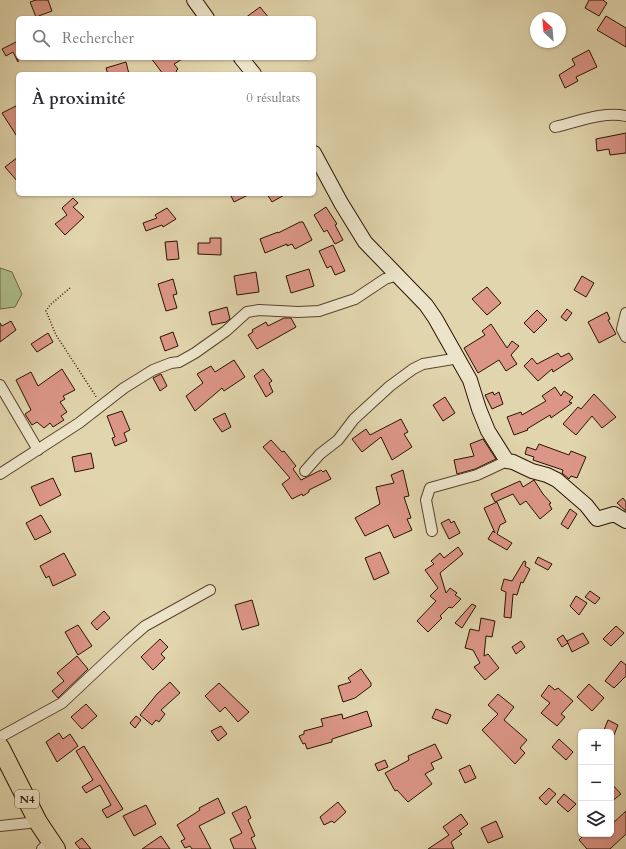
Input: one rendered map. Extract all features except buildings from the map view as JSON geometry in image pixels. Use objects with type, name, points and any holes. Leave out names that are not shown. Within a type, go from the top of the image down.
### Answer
[{"type":"highway","name":"N4","points":[[2,757],[38,822],[49,846]]},
{"type":"street","points":[[194,0],[206,16]]},
{"type":"street","points":[[243,60],[252,72]]},
{"type":"street","points":[[555,127],[604,115],[616,114],[626,116]]},
{"type":"street","points":[[316,157],[354,226],[365,242],[426,305],[459,358],[470,380],[488,431],[507,461],[557,480],[586,505],[597,519],[614,514],[626,521]]},
{"type":"street","points":[[0,474],[38,450],[99,408],[124,388],[153,370],[162,365],[179,362],[195,354],[226,331],[247,312],[259,310],[298,312],[320,311],[356,299],[385,279],[396,275]]},
{"type":"street","points":[[626,313],[622,329],[626,337]]},
{"type":"street","points":[[305,471],[315,459],[338,440],[354,419],[390,386],[413,369],[423,364],[459,358]]},
{"type":"street","points":[[0,385],[38,450]]},
{"type":"street","points":[[432,531],[426,500],[430,488],[477,475],[507,461]]},
{"type":"street","points":[[0,737],[62,703],[145,626],[210,590]]},
{"type":"street","points":[[0,826],[38,822]]},
{"type":"path","points":[[70,288],[50,305],[46,311],[47,317],[94,393],[99,408]]},
{"type":"green space","points":[[0,268],[12,272],[22,294],[15,307],[0,309]]}]
